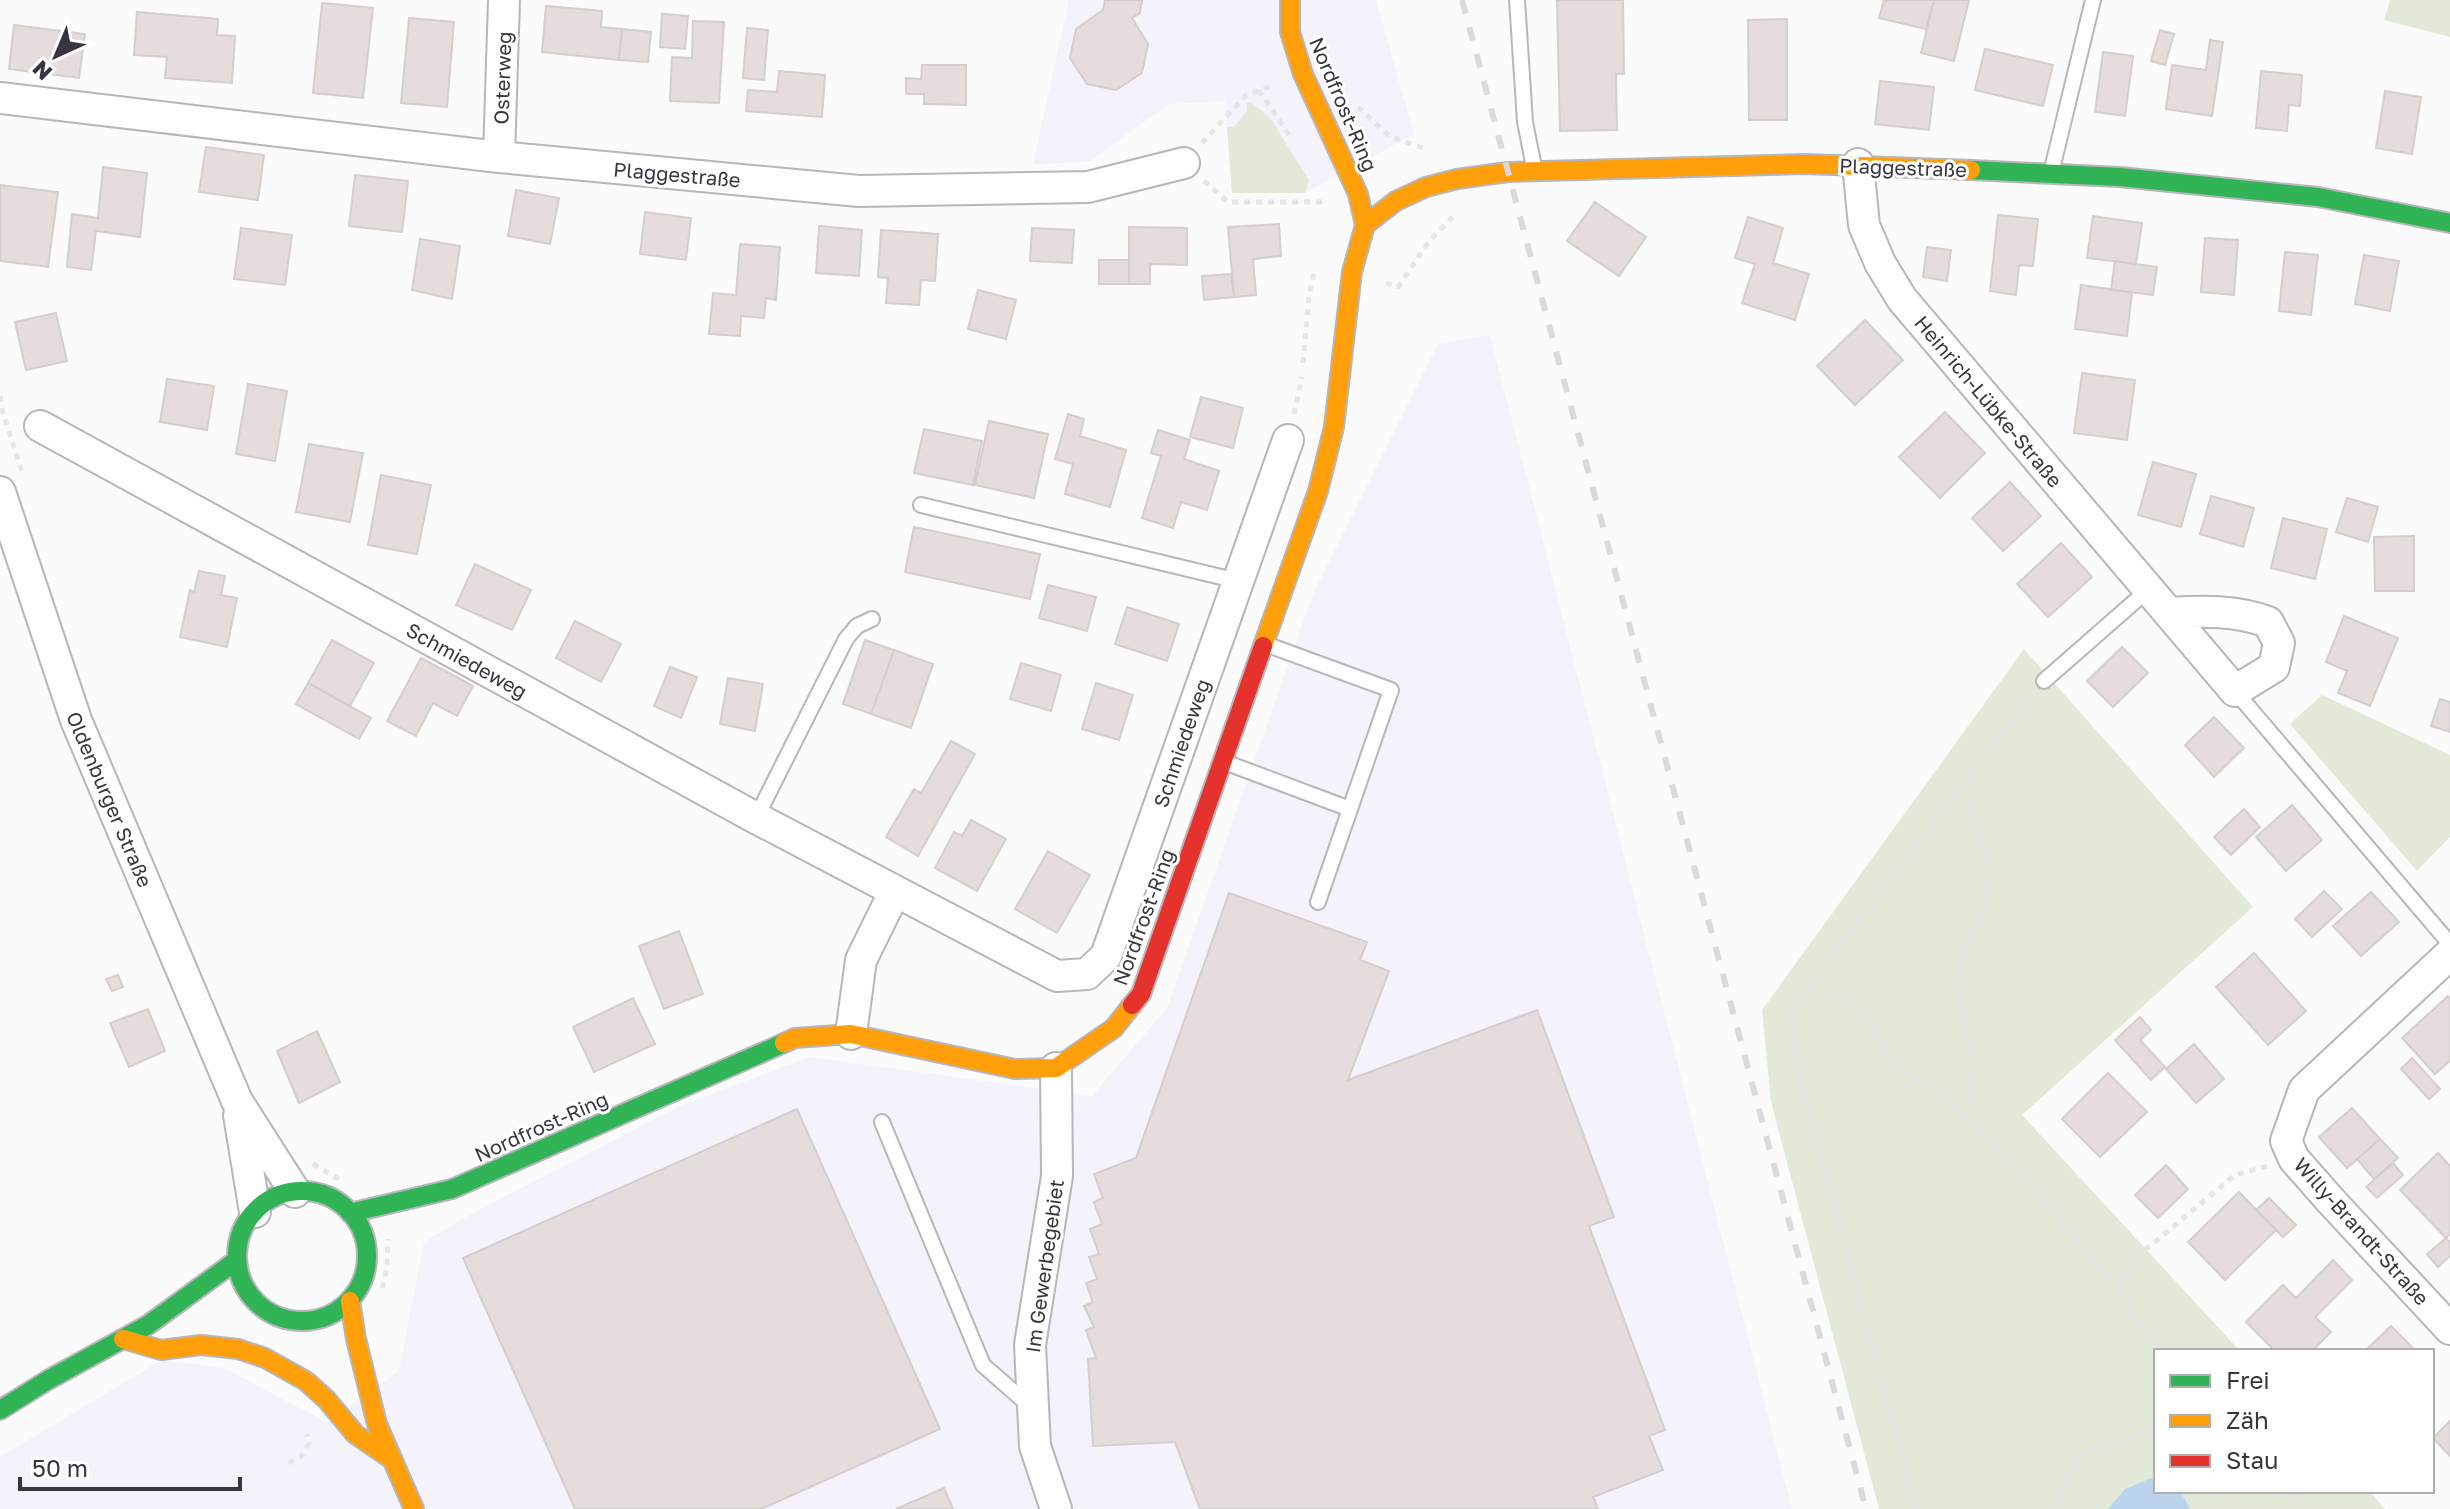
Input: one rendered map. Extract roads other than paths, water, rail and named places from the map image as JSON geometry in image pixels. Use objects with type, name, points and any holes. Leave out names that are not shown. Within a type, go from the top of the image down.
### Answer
[{"type":"street","name":"Osterweg","points":[[499,157],[504,0]]},
{"type":"street","name":"Nordfrost-Ring","points":[[350,1213],[452,1189],[795,1038],[851,1034],[1015,1069],[1056,1068],[1114,1028],[1141,994],[1318,491],[1334,427],[1352,272],[1365,225],[1358,194],[1303,74],[1290,32],[1290,0]]},
{"type":"street","name":"Plaggestraße","points":[[0,98],[499,157],[859,191],[1088,187],[1184,163]]},
{"type":"street","name":"Plaggestraße","points":[[1365,225],[1396,201],[1426,187],[1457,179],[1535,172],[1858,164],[2120,177],[2318,197],[2450,223]]},
{"type":"street","name":"Heinrich-Lübke-Straße","points":[[1858,164],[1864,225],[1880,263],[1902,299],[2235,691]]},
{"type":"street","name":"Schmiedeweg","points":[[40,426],[756,818],[1057,976],[1087,974],[1106,956],[1288,440]]},
{"type":"street","name":"Oldenburger Straße","points":[[11,482],[76,720],[237,1101],[295,1192]]},
{"type":"street","points":[[2169,613],[2213,611],[2248,614],[2268,622],[2279,643],[2274,667],[2235,691]]},
{"type":"street","points":[[851,1034],[861,960],[895,891]]},
{"type":"street","name":"Willy-Brandt-Straße","points":[[2450,954],[2304,1090],[2286,1141],[2294,1159],[2450,1329]]},
{"type":"street","name":"Im Gewerbegebiet","points":[[1056,1068],[1057,1176],[1030,1345],[1035,1446],[1056,1509]]},
{"type":"street","name":"Oldenburger Straße","points":[[237,1101],[255,1212]]},
{"type":"street","name":"Nordfrost-Ring","points":[[413,1217],[452,1189]]},
{"type":"street","points":[[295,1192],[315,1193],[334,1200],[350,1213],[362,1230],[367,1251],[366,1269],[350,1301],[316,1326],[271,1314],[246,1302],[237,1260],[238,1243],[244,1226],[255,1212],[266,1202],[295,1192]]},
{"type":"street","points":[[367,1251],[388,1236]]},
{"type":"street","points":[[0,1410],[148,1325],[237,1260]]},
{"type":"street","points":[[350,1301],[377,1424]]},
{"type":"street","points":[[148,1325],[193,1314]]},
{"type":"street","points":[[123,1339],[161,1350],[201,1345],[238,1349],[265,1358],[306,1381],[327,1400],[355,1434],[393,1460]]},
{"type":"street","points":[[347,1376],[377,1424],[414,1509]]},
{"type":"lane","points":[[1517,0],[1525,122],[1535,172]]},
{"type":"lane","points":[[2051,174],[2093,0]]},
{"type":"lane","points":[[921,505],[1238,581]]},
{"type":"lane","points":[[2044,681],[2149,589]]},
{"type":"lane","points":[[756,818],[846,639],[857,626],[872,619]]},
{"type":"lane","points":[[1264,643],[1391,690],[1318,902]]},
{"type":"lane","name":"Heinrich-Lübke-Straße","points":[[2235,691],[2450,944]]},
{"type":"lane","points":[[1222,762],[1350,809]]},
{"type":"lane","points":[[882,1122],[983,1365],[1031,1407]]},
{"type":"water","points":[[2154,1477],[2154,1493],[2181,1493],[2190,1509],[2108,1509],[2125,1489]]},
{"type":"railway","points":[[1462,0],[1866,1509]]}]
